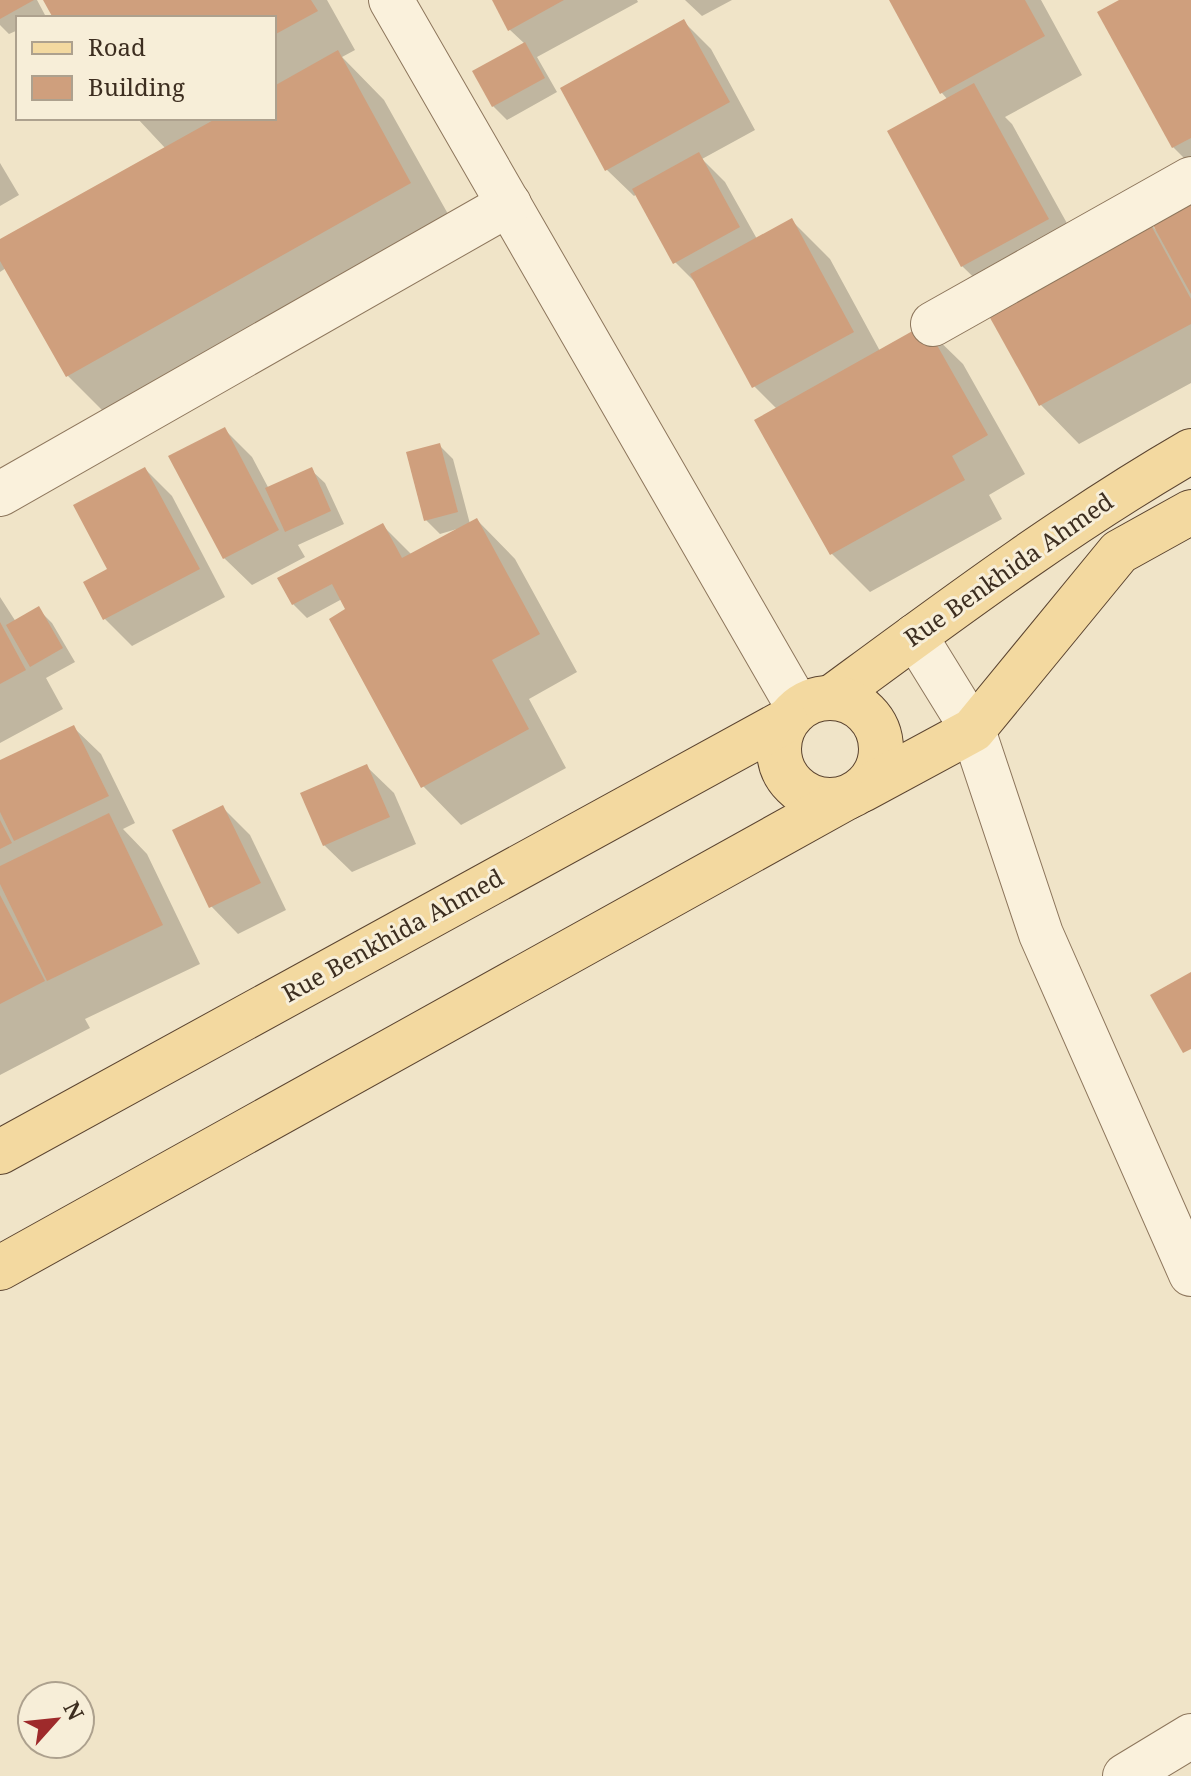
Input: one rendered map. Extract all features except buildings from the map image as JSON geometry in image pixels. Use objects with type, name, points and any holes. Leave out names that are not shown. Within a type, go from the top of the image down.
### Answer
[{"type":"main road","name":"Rue Benkhida Ahmed","points":[[0,1152],[806,708],[915,636],[1019,561],[1136,483],[1191,451]]},
{"type":"main road","points":[[0,1268],[973,730],[1119,552],[1191,512]]},
{"type":"main road","points":[[850,700],[865,710],[876,725],[881,742],[881,760],[874,777],[854,794],[819,799],[795,787],[784,773],[779,756],[779,738],[806,708],[850,700]]},
{"type":"street","points":[[391,0],[806,708]]},
{"type":"street","points":[[933,324],[1191,179]]},
{"type":"street","points":[[0,494],[509,204]]},
{"type":"street","points":[[915,636],[973,730],[1041,934],[1191,1274]]},
{"type":"street","points":[[1125,1776],[1191,1736]]}]
